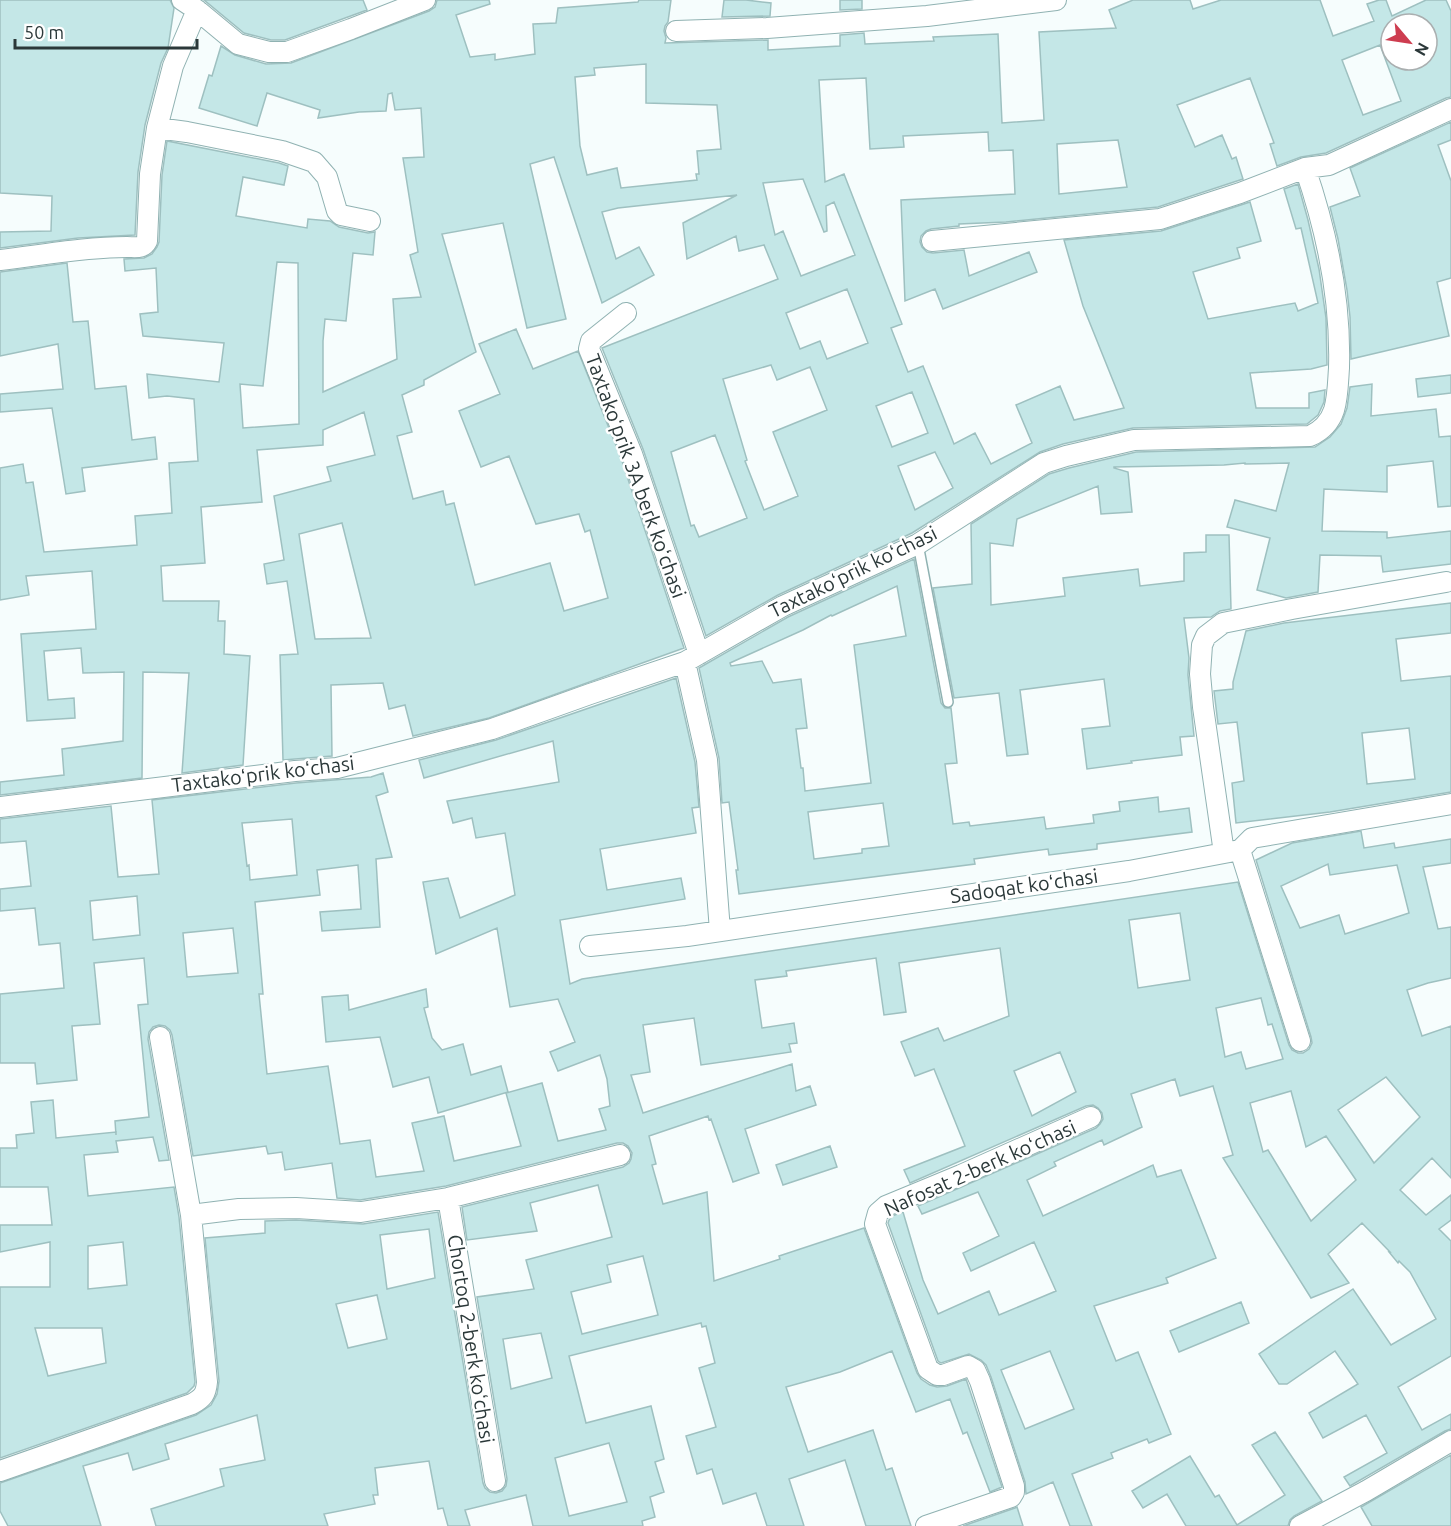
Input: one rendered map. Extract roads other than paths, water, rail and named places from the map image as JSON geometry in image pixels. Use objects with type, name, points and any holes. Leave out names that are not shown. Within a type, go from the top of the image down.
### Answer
[{"type":"street","points":[[0,260],[145,245],[150,174],[157,128],[190,5],[238,44],[269,52],[287,52],[425,0]]},
{"type":"street","points":[[676,31],[767,28],[927,16],[1056,0]]},
{"type":"street","points":[[932,241],[1160,219],[1240,193],[1305,168],[1329,165],[1451,109]]},
{"type":"street","points":[[157,128],[282,151],[314,162],[327,177],[337,211],[341,215],[370,221]]},
{"type":"street","name":"Taxtakoʻprik koʻchasi","points":[[0,807],[283,772],[337,768],[492,729],[692,658],[783,606],[918,544],[1044,464],[1066,456],[1134,440],[1310,436],[1320,431],[1334,411],[1340,339],[1335,292],[1318,205],[1305,168]]},
{"type":"street","name":"Taxtakoʻprik 3A berk koʻchasi","points":[[626,313],[591,341],[589,349],[632,454],[692,658]]},
{"type":"street","points":[[1300,1041],[1232,851],[1203,706],[1200,674],[1202,645],[1206,636],[1223,623],[1446,582]]},
{"type":"street","points":[[692,658],[707,760],[720,931]]},
{"type":"street","name":"Sadoqat koʻchasi","points":[[590,946],[687,936],[1129,871],[1232,851],[1252,838],[1451,804]]},
{"type":"street","points":[[0,1471],[192,1404],[206,1393],[207,1382],[191,1215],[160,1037]]},
{"type":"street","name":"Nafosat 2-berk koʻchasi","points":[[926,1526],[1011,1497],[1014,1486],[988,1403],[975,1370],[968,1366],[937,1375],[928,1369],[875,1224],[878,1213],[886,1206],[1091,1117]]},
{"type":"street","points":[[191,1215],[239,1209],[296,1208],[361,1212],[448,1198],[620,1155]]},
{"type":"street","name":"Chortoq 2-berk koʻchasi","points":[[448,1198],[495,1481]]},
{"type":"street","points":[[1300,1526],[1451,1441]]},
{"type":"lane","points":[[918,544],[948,702]]}]
